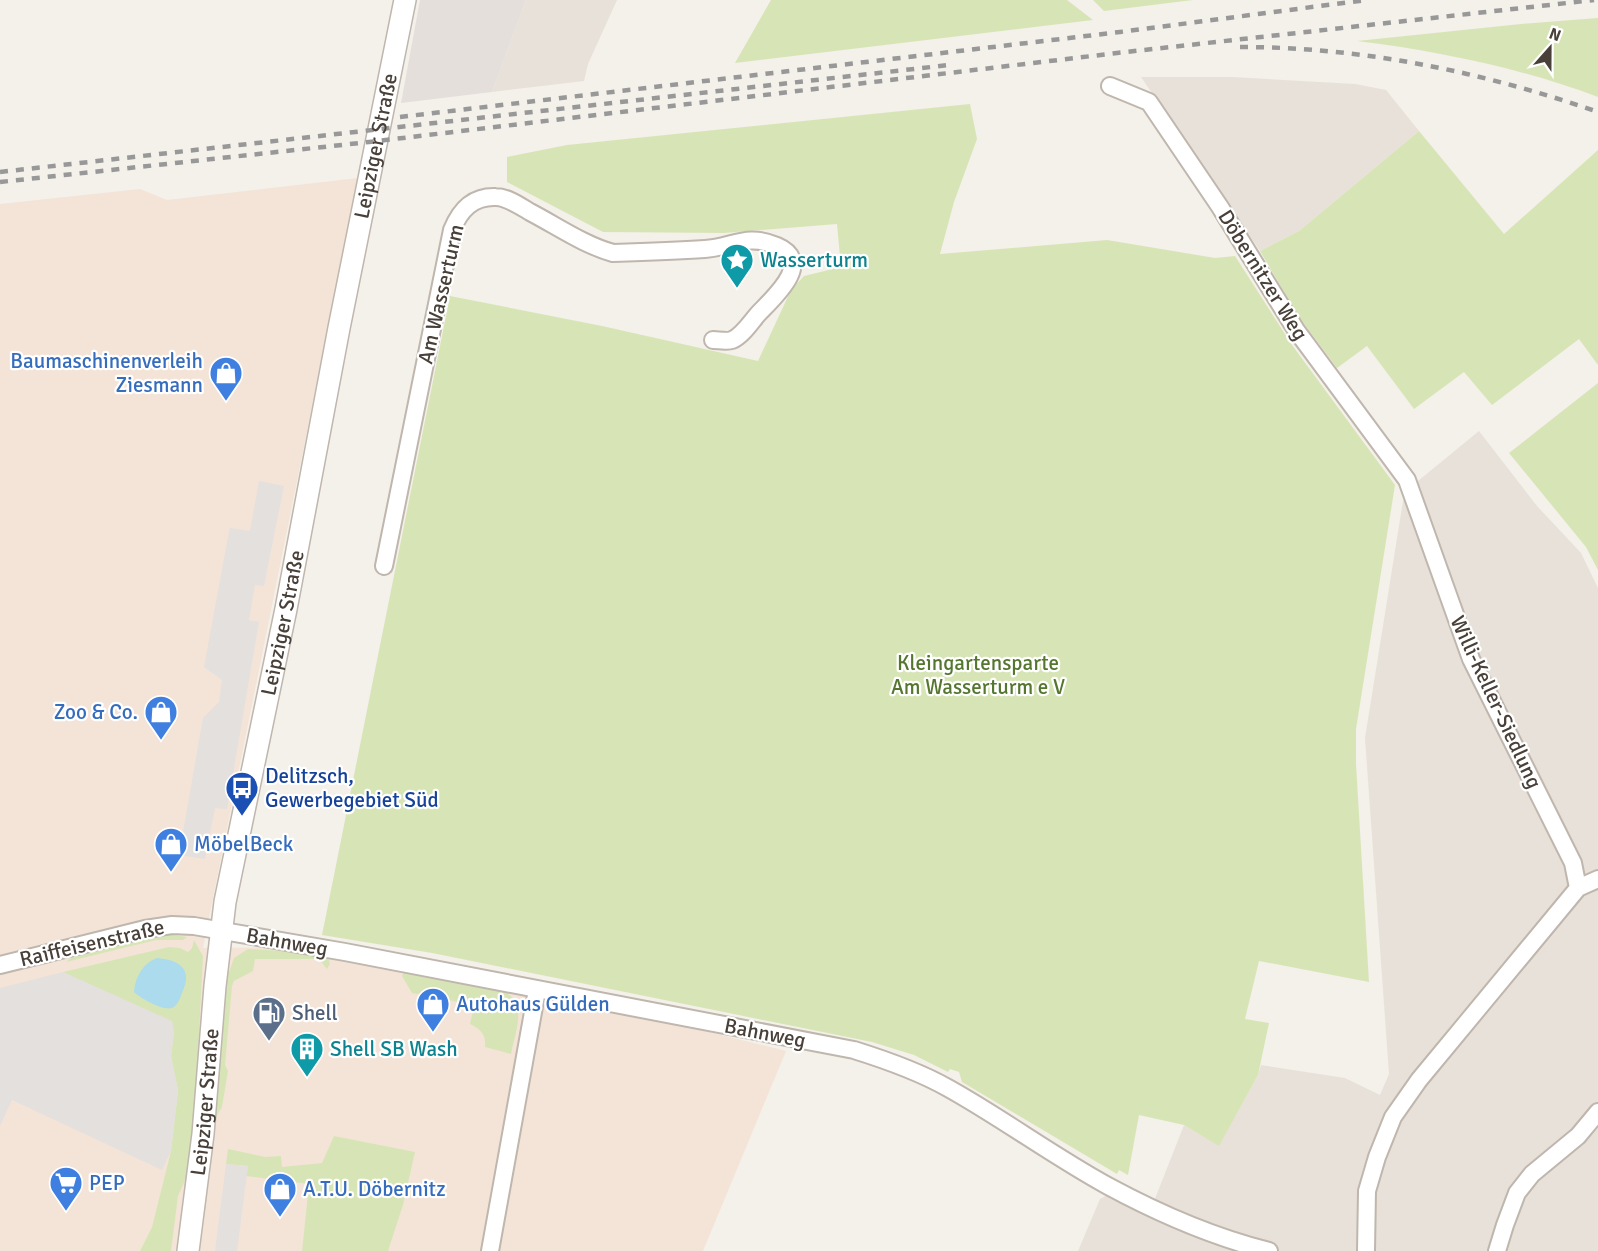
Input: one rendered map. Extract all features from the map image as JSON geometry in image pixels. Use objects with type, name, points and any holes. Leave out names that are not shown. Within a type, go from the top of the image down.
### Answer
[{"type":"street","name":"Leipziger Straße","points":[[188,1251],[203,1134],[221,930],[405,0]]},
{"type":"street","name":"Döbernitzer Weg","points":[[1110,86],[1149,102],[1220,207],[1296,330],[1407,480]]},
{"type":"street","name":"Am Wasserturm","points":[[384,566],[452,230],[458,216],[468,204],[482,198],[498,197],[516,204],[598,249],[613,254],[709,249],[744,241],[761,240],[780,247],[791,257],[793,268],[787,284],[731,340],[713,340]]},
{"type":"street","name":"Willi-Keller-Siedlung","points":[[1407,480],[1471,659],[1567,847],[1578,888]]},
{"type":"street","points":[[1366,1251],[1367,1191],[1377,1157],[1393,1118],[1419,1080],[1578,888],[1598,879]]},
{"type":"street","name":"Raiffeisenstraße","points":[[0,965],[172,924],[221,930]]},
{"type":"street","name":"Bahnweg","points":[[221,930],[854,1050],[948,1088],[1074,1166],[1130,1197],[1208,1232],[1269,1251]]},
{"type":"street","points":[[490,1251],[537,990]]},
{"type":"street","points":[[1497,1251],[1517,1192],[1532,1174],[1578,1136],[1598,1112]]},
{"type":"shaded area","points":[[420,0],[526,0],[492,92],[401,103]]},
{"type":"shaded area","points":[[526,0],[617,0],[588,64],[584,81],[492,92]]},
{"type":"shaded area","points":[[1141,77],[1232,77],[1355,84],[1386,90],[1419,131],[1299,231],[1260,251]]},
{"type":"shaded area","points":[[358,178],[203,948],[312,947],[537,990],[786,1051],[703,1251],[0,1251],[0,204],[140,189],[167,200]]},
{"type":"shaded area","points":[[1479,431],[1537,506],[1581,553],[1598,588],[1598,1251],[1078,1251],[1100,1199],[1111,1193],[1149,1214],[1184,1125],[1219,1145],[1258,1075],[1261,1065],[1345,1078],[1380,1095],[1389,1074],[1365,738],[1403,501],[1418,481]]},
{"type":"shaded area","points":[[259,481],[284,486],[264,586],[255,585],[249,620],[259,622],[227,809],[215,808],[205,859],[179,855],[203,718],[219,702],[222,680],[204,667],[228,537],[230,528],[250,531]]},
{"type":"shaded area","points":[[63,972],[172,1021],[174,1032],[171,1056],[178,1091],[171,1151],[162,1170],[12,1100],[0,1126],[0,988]]},
{"type":"shaded area","points":[[226,1164],[248,1166],[237,1251],[215,1251]]},
{"type":"green space","points":[[771,0],[1067,0],[1093,20],[735,63]]},
{"type":"green space","points":[[1093,0],[1193,0],[1104,11]]},
{"type":"green space","points":[[1598,18],[1598,97],[1539,77],[1479,62],[1357,41],[1521,24]]},
{"type":"green space","name":"Kleingartensparte Am Wasserturm e V","points":[[970,104],[977,139],[954,202],[940,254],[1107,240],[1215,258],[1235,256],[1292,345],[1395,485],[1356,729],[1369,982],[1259,961],[1245,1019],[1269,1023],[1258,1075],[1219,1146],[1184,1125],[1139,1115],[1128,1175],[1119,1170],[1117,1174],[962,1082],[959,1072],[950,1069],[948,1072],[914,1055],[872,1042],[432,953],[322,935],[450,296],[602,326],[758,361],[791,290],[804,276],[841,267],[837,224],[724,233],[603,232],[507,182],[507,157],[567,145]]},
{"type":"green space","points":[[1419,131],[1504,234],[1598,150],[1598,365],[1579,339],[1492,405],[1464,372],[1414,409],[1367,346],[1337,368],[1299,317],[1260,251],[1299,231]]},
{"type":"green space","points":[[1598,383],[1598,570],[1586,547],[1509,453]]},
{"type":"green space","points":[[166,934],[187,937],[183,940],[156,940],[66,962],[83,953]]},
{"type":"green space","points":[[194,940],[203,956],[190,1159],[187,1176],[178,1196],[171,1251],[140,1251],[152,1227],[171,1151],[178,1091],[171,1056],[174,1032],[63,972],[169,947],[180,948],[188,952]]},
{"type":"green space","points":[[248,949],[313,953],[328,957],[330,964],[327,969],[319,959],[255,959],[253,971],[234,981],[225,1065],[228,1071],[222,1107],[214,1121],[226,980],[234,958]]},
{"type":"green space","points":[[404,971],[500,989],[509,995],[515,1001],[518,1009],[511,1054],[485,1047],[482,1033],[470,1024],[474,1005],[412,993],[402,976]]},
{"type":"green space","points":[[334,1136],[415,1152],[403,1205],[388,1251],[302,1251],[309,1184],[246,1176],[248,1166],[226,1164],[228,1149],[265,1157],[281,1156],[282,1167],[322,1163]]},
{"type":"water","points":[[157,958],[173,961],[185,972],[185,985],[178,1002],[172,1008],[158,1006],[134,992],[141,971]]},
{"type":"railway","points":[[400,117],[1120,32],[1366,0]]},
{"type":"railway","points":[[0,182],[369,142],[1117,53],[1594,0]]},
{"type":"railway","points":[[1240,47],[1332,52],[1422,64],[1511,85],[1598,112]]},
{"type":"railway","points":[[0,172],[949,65]]},
{"type":"place","name":"Wasserturm","points":[[737,289]]},
{"type":"place","name":"Baumaschinenverleih Ziesmann","points":[[226,402]]},
{"type":"place","name":"Zoo & Co.","points":[[161,741]]},
{"type":"place","name":"Delitzsch, Gewerbegebiet Süd","points":[[242,817]]},
{"type":"place","name":"MöbelBeck","points":[[171,873]]},
{"type":"place","name":"Autohaus Gülden","points":[[433,1033]]},
{"type":"place","name":"Shell","points":[[269,1042]]},
{"type":"place","name":"Shell SB Wash","points":[[307,1078]]},
{"type":"place","name":"PEP","points":[[66,1212]]},
{"type":"place","name":"A.T.U. Döbernitz","points":[[280,1218]]}]
